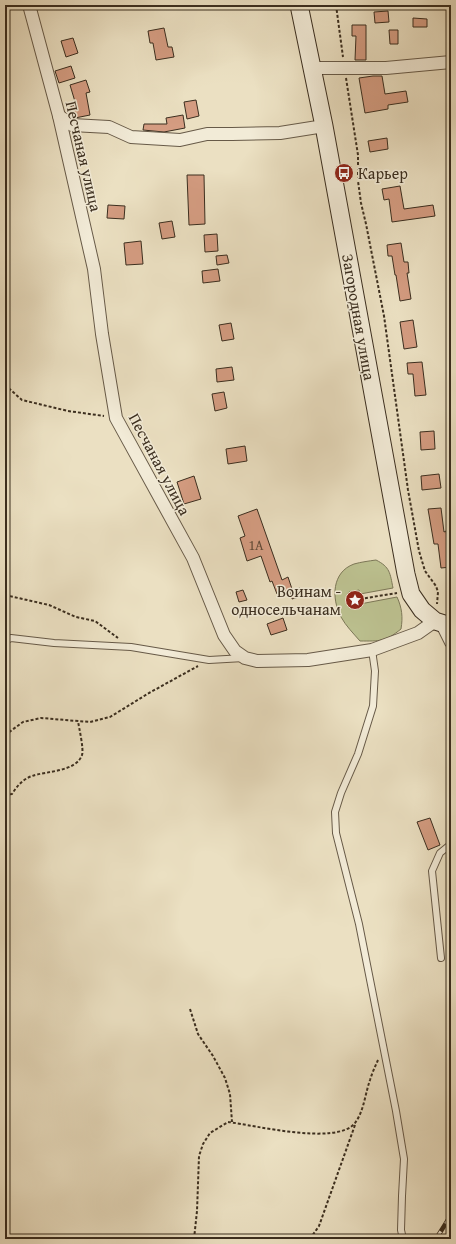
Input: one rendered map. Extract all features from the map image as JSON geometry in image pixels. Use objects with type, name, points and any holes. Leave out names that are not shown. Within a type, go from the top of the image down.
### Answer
[{"type":"street","name":"Песчаная улица","points":[[29,5],[59,116],[94,269],[102,334],[116,418],[193,558],[224,635],[235,651],[245,658]]},
{"type":"street","name":"Загородная улица","points":[[299,5],[324,126],[406,574],[410,591],[422,610],[443,624]]},
{"type":"street","points":[[311,68],[386,68],[451,62]]},
{"type":"street","points":[[59,116],[72,125],[109,127],[131,137],[180,140],[208,134],[280,133],[324,126]]},
{"type":"street","points":[[245,658],[257,661],[308,660],[372,650],[443,624],[451,642]]},
{"type":"lane","points":[[5,641],[11,638],[54,643],[131,647],[209,660],[245,658]]},
{"type":"lane","points":[[372,650],[375,672],[373,706],[358,754],[341,793],[335,812],[336,833],[359,924],[404,1159],[401,1230],[403,1239]]},
{"type":"lane","points":[[441,958],[432,871],[440,853],[451,844]]},
{"type":"lane","points":[[398,1239],[401,1230]]},
{"type":"path","points":[[336,5],[358,155],[358,181],[361,203],[384,316],[408,490],[419,551],[425,571],[436,586],[438,592],[443,624]]},
{"type":"path","points":[[5,385],[22,400],[68,411],[116,418]]},
{"type":"path","points":[[360,599],[410,591]]},
{"type":"path","points":[[5,595],[49,605],[76,617],[95,621],[131,647]]},
{"type":"path","points":[[5,735],[23,722],[41,718],[90,722],[110,717],[149,693],[209,660]]},
{"type":"path","points":[[5,795],[12,794],[20,783],[32,776],[63,769],[78,762],[82,753],[78,720]]},
{"type":"path","points":[[190,1009],[198,1034],[213,1056],[225,1078],[230,1094],[232,1122]]},
{"type":"path","points":[[310,1239],[319,1226],[343,1155],[363,1105],[370,1079],[379,1056],[384,1050]]},
{"type":"path","points":[[194,1239],[198,1211],[199,1156],[203,1144],[210,1132],[228,1122],[232,1122],[281,1131],[316,1134],[333,1133],[350,1128],[356,1122]]},
{"type":"green space","points":[[376,560],[384,565],[389,571],[393,588],[360,594],[359,590],[349,592],[352,608],[361,606],[360,604],[397,597],[402,613],[401,629],[386,639],[360,641],[341,617],[336,602],[336,586],[341,573],[347,568],[354,564]]},
{"type":"building","points":[[388,11],[389,22],[375,23],[374,12]]},
{"type":"building","points":[[413,18],[427,19],[427,27],[413,27]]},
{"type":"building","points":[[352,25],[366,25],[366,60],[355,60],[356,36],[352,36]]},
{"type":"building","points":[[164,28],[168,47],[172,47],[174,57],[156,60],[153,43],[150,43],[148,31]]},
{"type":"building","points":[[389,30],[398,30],[398,44],[390,44]]},
{"type":"building","points":[[73,38],[78,53],[66,57],[61,41]]},
{"type":"building","points":[[71,66],[75,78],[59,83],[55,71]]},
{"type":"building","points":[[382,76],[385,94],[406,91],[408,102],[388,105],[388,109],[365,113],[359,78]]},
{"type":"building","points":[[86,80],[90,92],[86,93],[90,115],[75,118],[73,117],[71,106],[76,105],[70,85]]},
{"type":"building","points":[[196,100],[199,116],[187,119],[184,102]]},
{"type":"building","points":[[183,115],[185,128],[164,132],[143,130],[144,124],[167,124],[166,118]]},
{"type":"building","points":[[387,138],[388,149],[370,152],[368,141]]},
{"type":"building","points":[[187,175],[204,175],[205,224],[189,225]]},
{"type":"building","points":[[400,186],[404,209],[433,205],[435,216],[392,222],[389,199],[384,200],[382,189]]},
{"type":"building","points":[[108,205],[125,206],[124,219],[107,218]]},
{"type":"building","points":[[172,221],[175,237],[162,239],[159,223]]},
{"type":"building","points":[[217,234],[218,251],[205,252],[204,235]]},
{"type":"building","points":[[141,241],[143,264],[126,265],[124,243]]},
{"type":"building","points":[[401,243],[404,262],[408,262],[409,273],[407,273],[411,299],[400,301],[392,256],[388,256],[387,245]]},
{"type":"building","points":[[227,255],[229,263],[217,265],[216,256]]},
{"type":"building","points":[[218,269],[220,281],[203,283],[202,271]]},
{"type":"building","points":[[413,320],[417,347],[404,349],[400,322]]},
{"type":"building","points":[[231,323],[234,339],[222,341],[219,325]]},
{"type":"building","points":[[422,362],[426,395],[415,396],[413,374],[408,374],[407,363]]},
{"type":"building","points":[[232,367],[234,380],[217,382],[216,369]]},
{"type":"building","points":[[224,392],[227,408],[215,411],[212,394]]},
{"type":"building","points":[[434,431],[435,449],[421,450],[420,432]]},
{"type":"building","points":[[245,446],[247,461],[228,464],[226,449]]},
{"type":"building","points":[[439,474],[441,488],[422,490],[421,476]]},
{"type":"building","points":[[194,476],[201,499],[184,504],[177,482]]},
{"type":"building","points":[[441,508],[444,532],[446,531],[448,543],[451,543],[451,567],[441,568],[438,544],[434,544],[428,509]]},
{"type":"building","points":[[257,509],[282,580],[288,577],[292,589],[277,594],[272,581],[270,582],[261,556],[247,561],[240,538],[245,536],[238,516]]},
{"type":"building","points":[[300,588],[302,596],[292,599],[290,591]]},
{"type":"building","points":[[243,590],[247,600],[239,602],[236,592]]},
{"type":"building","points":[[283,618],[287,630],[271,635],[267,624]]},
{"type":"building","points":[[430,818],[440,845],[428,850],[417,822]]},
{"type":"railway","points":[[436,1239],[451,1215]]},
{"type":"place","name":"Карьер","points":[[344,173]]},
{"type":"place","name":"Воинам - односельчанам","points":[[355,600]]}]
